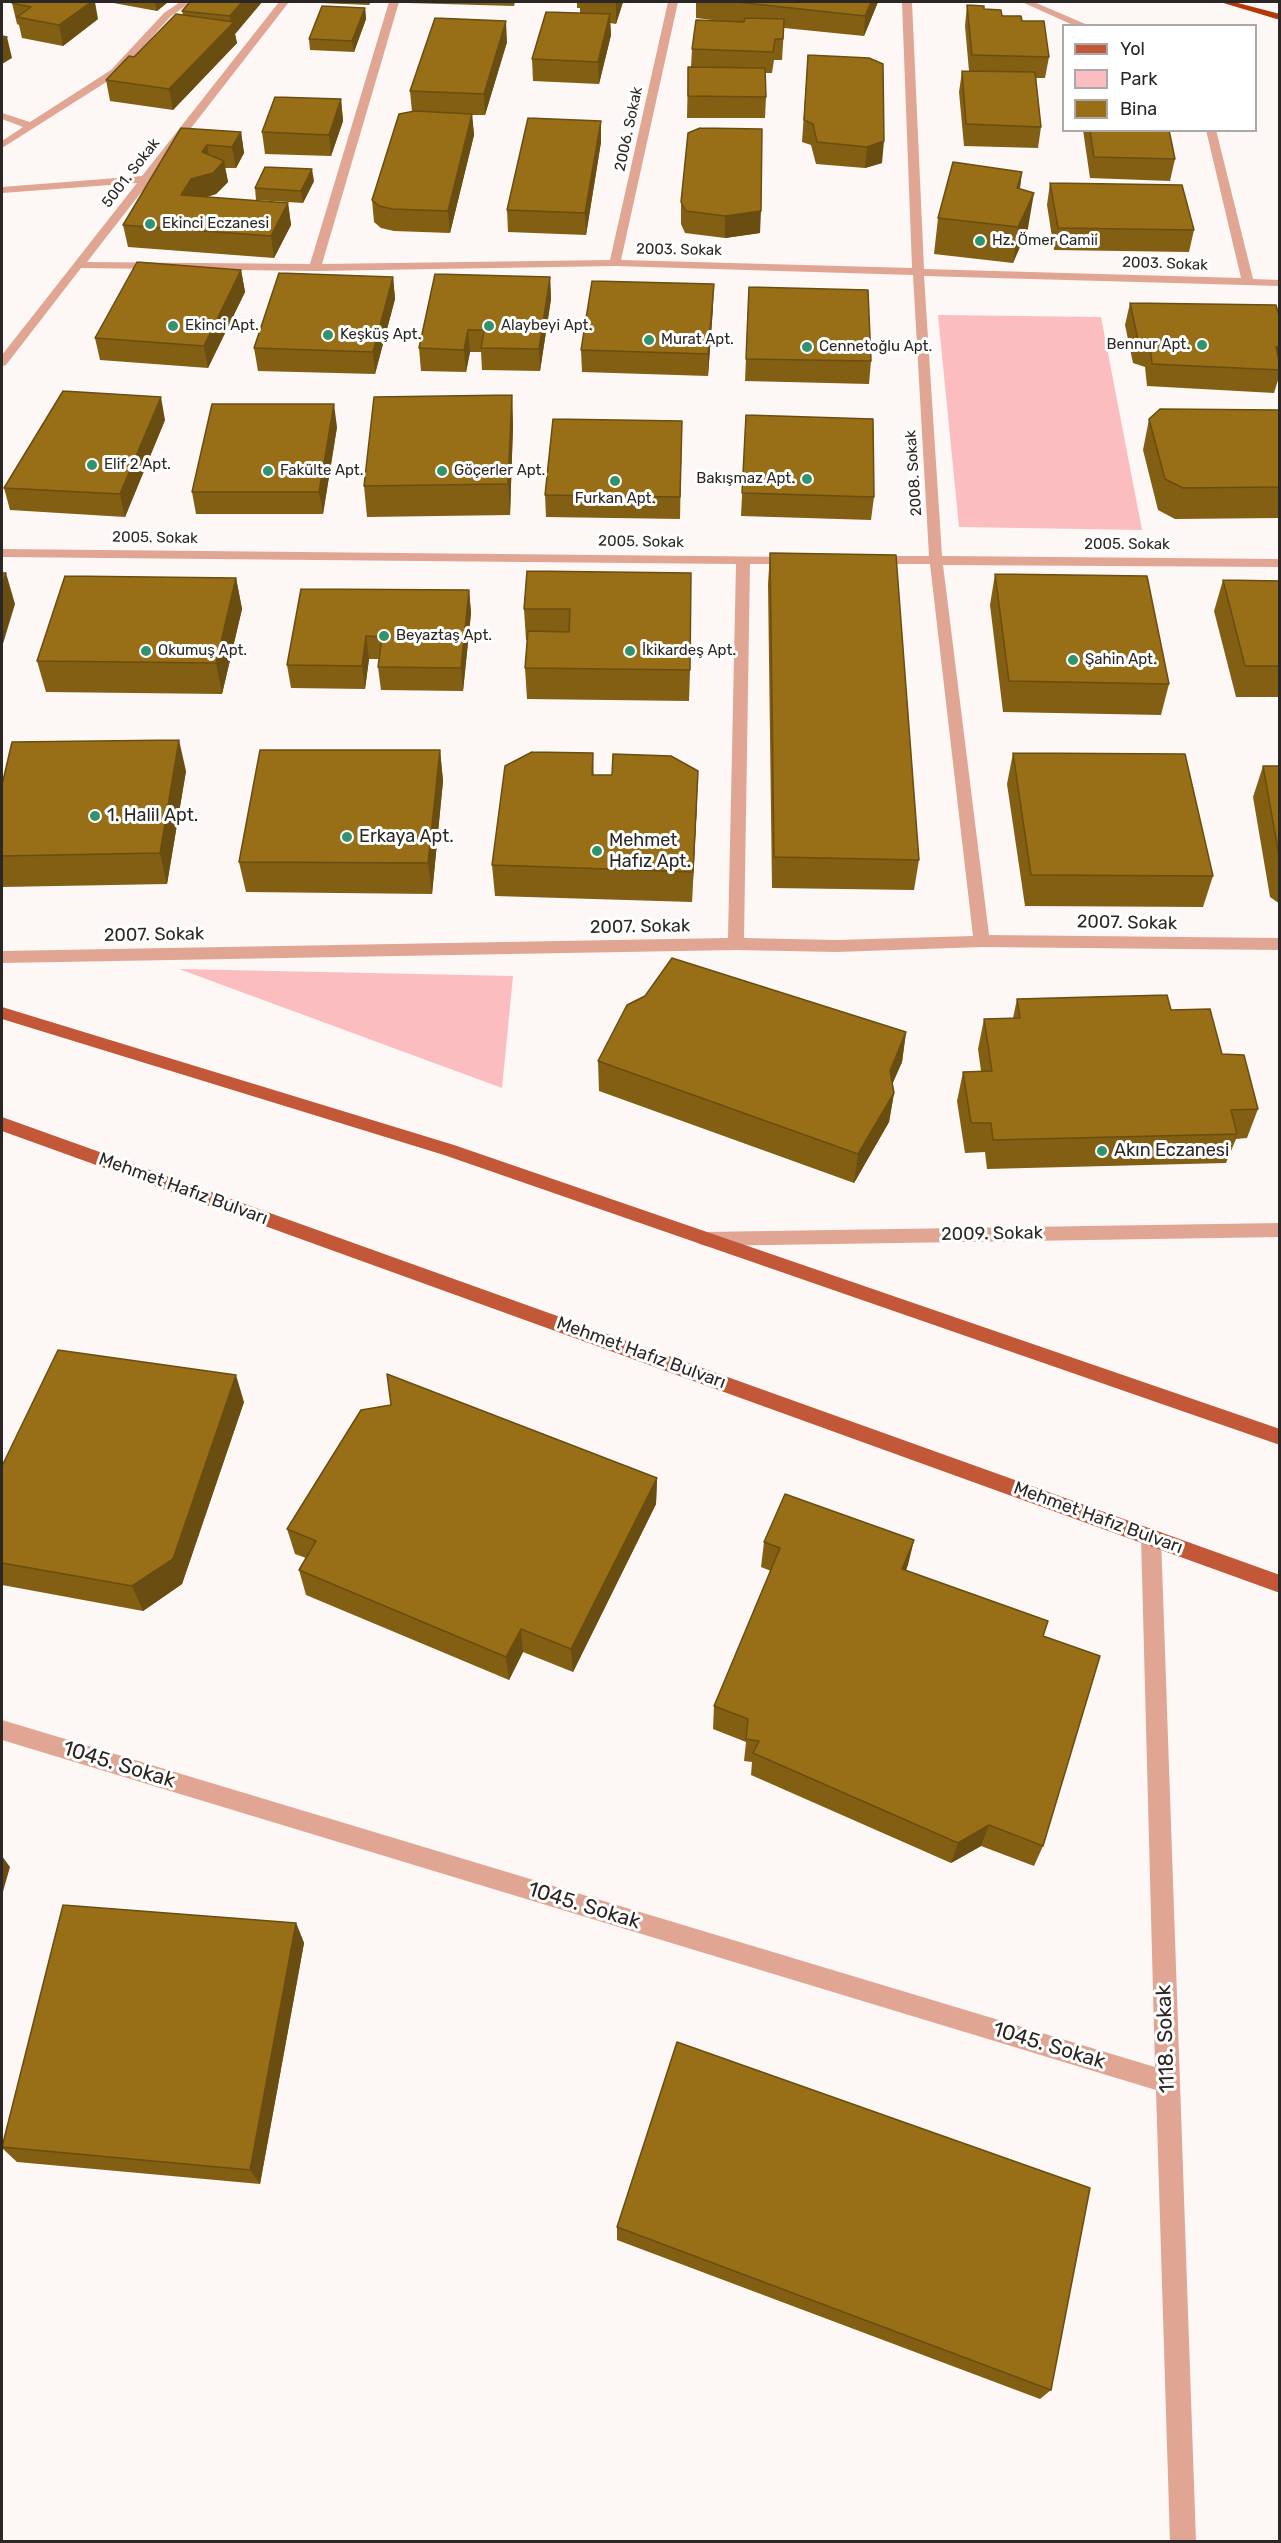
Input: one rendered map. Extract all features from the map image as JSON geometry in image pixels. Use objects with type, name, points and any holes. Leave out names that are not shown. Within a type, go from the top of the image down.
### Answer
[{"type":"highway","points":[[1225,2],[1280,17]]},
{"type":"main road","points":[[2,1013],[448,1150],[1280,1437]]},
{"type":"main road","name":"Mehmet Hafız Bulvarı","points":[[2,1124],[1280,1584]]},
{"type":"street","points":[[2,145],[115,72],[167,15],[186,2]]},
{"type":"street","name":"5001. Sokak","points":[[2,362],[285,2]]},
{"type":"street","points":[[315,268],[394,2]]},
{"type":"street","name":"2006. Sokak","points":[[615,263],[673,2]]},
{"type":"street","name":"2008. Sokak","points":[[907,2],[918,271],[936,560],[982,941]]},
{"type":"street","points":[[1027,2],[1080,24]]},
{"type":"street","points":[[2,116],[31,126]]},
{"type":"street","points":[[1211,132],[1248,282]]},
{"type":"street","points":[[2,190],[146,179]]},
{"type":"street","name":"2003. Sokak","points":[[78,265],[315,268],[615,263],[1280,283]]},
{"type":"street","name":"2005. Sokak","points":[[2,553],[811,560]]},
{"type":"street","points":[[736,944],[743,560]]},
{"type":"street","name":"2005. Sokak","points":[[856,560],[1280,563]]},
{"type":"street","name":"2007. Sokak","points":[[2,957],[736,944],[836,946],[982,941],[1280,944]]},
{"type":"street","name":"2009. Sokak","points":[[705,1239],[1280,1230]]},
{"type":"street","name":"1118. Sokak","points":[[1151,1537],[1183,2541]]},
{"type":"street","name":"1045. Sokak","points":[[2,1730],[1167,2082]]},
{"type":"green space","points":[[938,315],[1101,317],[1142,530],[959,527]]},
{"type":"green space","points":[[179,969],[513,976],[502,1088]]},
{"type":"building","points":[[91,2],[59,25],[17,17],[31,7],[12,3]]},
{"type":"building","points":[[190,2],[242,2],[230,16],[182,11]]},
{"type":"building","points":[[736,2],[871,2],[865,16]]},
{"type":"building","points":[[967,5],[1001,10],[1002,16],[1021,16],[1022,21],[1044,21],[1049,57],[972,55]]},
{"type":"building","points":[[322,6],[365,8],[352,41],[309,39]]},
{"type":"building","points":[[546,12],[610,14],[598,62],[532,59]]},
{"type":"building","points":[[176,14],[234,22],[169,89],[106,80],[129,56],[134,57]]},
{"type":"building","points":[[435,18],[506,21],[484,94],[410,91]]},
{"type":"building","points":[[745,18],[784,19],[783,39],[775,39],[773,52],[692,49],[696,20],[744,22]]},
{"type":"building","points":[[808,55],[869,58],[883,64],[884,141],[867,147],[817,142],[813,124],[804,120]]},
{"type":"building","points":[[688,67],[765,68],[766,97],[688,96]]},
{"type":"building","points":[[962,71],[1035,72],[1041,127],[966,124]]},
{"type":"building","points":[[275,97],[341,99],[329,135],[262,132]]},
{"type":"building","points":[[415,111],[472,114],[448,211],[392,209],[379,206],[372,200],[399,114]]},
{"type":"building","points":[[528,118],[601,121],[585,213],[507,210]]},
{"type":"building","points":[[181,128],[241,132],[232,147],[207,145],[202,152],[224,161],[213,173],[191,179],[181,195],[288,203],[271,236],[123,225]]},
{"type":"building","points":[[700,128],[762,129],[761,211],[725,216],[686,211],[681,202],[688,133]]},
{"type":"building","points":[[1090,132],[1169,132],[1175,159],[1094,157]]},
{"type":"building","points":[[953,162],[1022,172],[1017,188],[1034,193],[1018,227],[938,218]]},
{"type":"building","points":[[265,167],[312,169],[301,191],[255,188]]},
{"type":"building","points":[[1050,183],[1182,185],[1194,230],[1058,228]]},
{"type":"building","name":"Ekinci Apt.","points":[[137,262],[241,270],[204,346],[95,338]]},
{"type":"building","name":"Keşküş Apt.","points":[[279,273],[393,277],[373,352],[254,348]]},
{"type":"building","name":"Alaybeyi Apt.","points":[[435,274],[550,277],[539,349],[481,348],[484,330],[468,330],[464,350],[419,348]]},
{"type":"building","name":"Murat Apt.","points":[[592,281],[714,284],[708,354],[581,350]]},
{"type":"building","name":"Cennetoğlu Apt.","points":[[749,287],[868,290],[871,361],[746,359]]},
{"type":"building","name":"Bennur Apt.","points":[[1130,303],[1276,305],[1280,319],[1280,346],[1276,347],[1280,370],[1152,364],[1150,345],[1138,340]]},
{"type":"building","name":"Elif 2 Apt.","points":[[63,391],[161,397],[120,494],[4,488]]},
{"type":"building","name":"Göçerler Apt.","points":[[512,395],[508,484],[364,486],[374,397]]},
{"type":"building","name":"Fakülte Apt.","points":[[212,404],[334,404],[319,492],[192,492]]},
{"type":"building","points":[[1160,409],[1280,410],[1280,487],[1183,488],[1165,479],[1149,419]]},
{"type":"building","name":"Bakışmaz Apt.","points":[[746,415],[873,419],[874,497],[742,493]]},
{"type":"building","name":"Furkan Apt.","points":[[553,419],[682,421],[680,497],[545,495]]},
{"type":"building","points":[[770,553],[896,555],[919,860],[774,857]]},
{"type":"building","points":[[527,571],[691,573],[690,670],[525,668],[528,631],[569,632],[570,609],[524,609]]},
{"type":"building","points":[[2,573],[6,573],[2,586]]},
{"type":"building","name":"Şahin Apt.","points":[[995,574],[1147,576],[1169,684],[1009,681]]},
{"type":"building","points":[[65,576],[236,578],[216,663],[37,661]]},
{"type":"building","points":[[1223,580],[1280,581],[1280,666],[1245,666]]},
{"type":"building","name":"Beyaztaş Apt.","points":[[301,589],[469,590],[461,668],[378,667],[382,637],[366,636],[362,666],[287,665]]},
{"type":"building","name":"1. Halil Apt.","points":[[179,740],[160,853],[2,856],[2,785],[12,742]]},
{"type":"building","name":"Erkaya Apt.","points":[[260,750],[440,750],[428,863],[239,862]]},
{"type":"building","name":"Mehmet Hafız Apt.","points":[[532,752],[593,753],[592,775],[612,775],[613,754],[671,756],[698,771],[693,872],[492,865],[505,766]]},
{"type":"building","points":[[1013,753],[1185,754],[1213,876],[1031,875]]},
{"type":"building","points":[[1263,766],[1280,766],[1280,861]]},
{"type":"building","points":[[672,958],[906,1032],[890,1071],[894,1093],[858,1154],[598,1061],[627,1005],[645,996]]},
{"type":"building","points":[[1167,995],[1171,1010],[1210,1009],[1222,1054],[1244,1055],[1258,1109],[1231,1110],[1237,1134],[993,1140],[991,1123],[971,1123],[963,1072],[992,1071],[984,1019],[1020,1018],[1017,999]]},
{"type":"building","points":[[58,1350],[236,1375],[173,1559],[132,1586],[2,1563],[2,1466]]},
{"type":"building","points":[[387,1374],[657,1478],[571,1649],[521,1629],[506,1657],[299,1570],[316,1541],[287,1529],[361,1410],[391,1405]]},
{"type":"building","points":[[785,1494],[914,1540],[902,1569],[1048,1621],[1043,1636],[1100,1656],[1043,1846],[989,1825],[958,1843],[753,1753],[759,1741],[746,1739],[748,1719],[714,1706],[780,1548],[764,1542]]},
{"type":"building","points":[[63,1905],[296,1923],[250,2170],[2,2147]]},
{"type":"building","points":[[677,2042],[1090,2188],[1051,2390],[617,2227]]},
{"type":"place","name":"Ekinci Eczanesi","points":[[150,224]]},
{"type":"place","name":"Hz. Ömer Camii","points":[[980,241]]},
{"type":"place","name":"Ekinci Apt.","points":[[173,326]]},
{"type":"place","name":"Alaybeyi Apt.","points":[[489,326]]},
{"type":"place","name":"Keşküş Apt.","points":[[328,335]]},
{"type":"place","name":"Murat Apt.","points":[[649,340]]},
{"type":"place","name":"Bennur Apt.","points":[[1202,345]]},
{"type":"place","name":"Cennetoğlu Apt.","points":[[807,347]]},
{"type":"place","name":"Elif 2 Apt.","points":[[92,465]]},
{"type":"place","name":"Fakülte Apt.","points":[[268,471]]},
{"type":"place","name":"Göçerler Apt.","points":[[442,471]]},
{"type":"place","name":"Bakışmaz Apt.","points":[[807,479]]},
{"type":"place","name":"Furkan Apt.","points":[[615,481]]},
{"type":"place","name":"Beyaztaş Apt.","points":[[384,636]]},
{"type":"place","name":"Okumuş Apt.","points":[[146,651]]},
{"type":"place","name":"İkikardeş Apt.","points":[[630,651]]},
{"type":"place","name":"Şahin Apt.","points":[[1073,660]]},
{"type":"place","name":"1. Halil Apt.","points":[[95,816]]},
{"type":"place","name":"Erkaya Apt.","points":[[347,837]]},
{"type":"place","name":"Mehmet Hafız Apt.","points":[[597,851]]},
{"type":"place","name":"Akın Eczanesi","points":[[1102,1151]]}]
